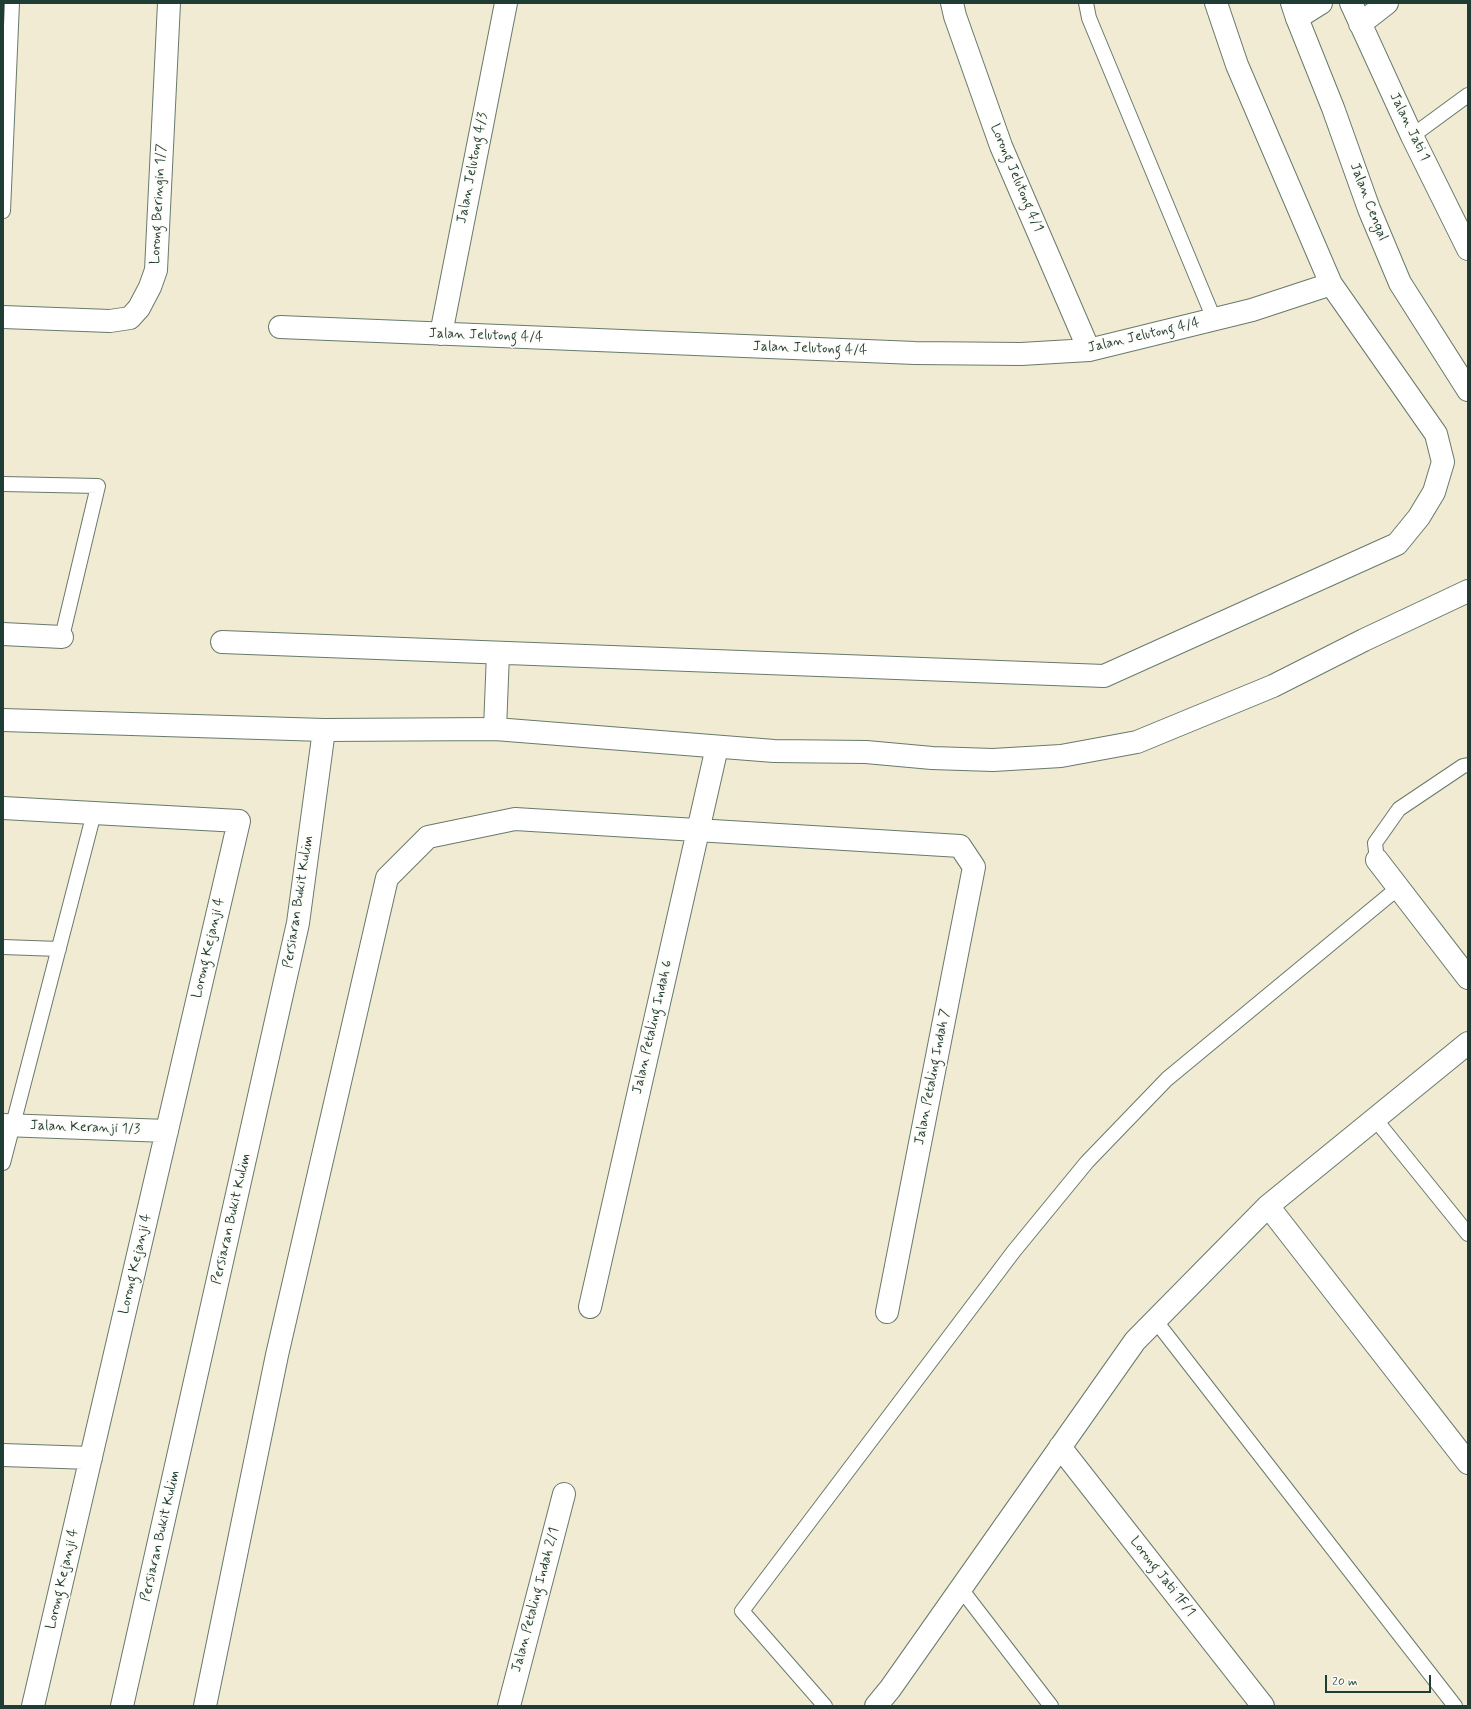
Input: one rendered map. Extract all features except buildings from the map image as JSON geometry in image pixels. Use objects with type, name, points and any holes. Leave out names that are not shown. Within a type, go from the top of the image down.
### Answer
[{"type":"street","name":"Lorong Beringin 1/7","points":[[3,317],[110,321],[130,318],[139,308],[150,287],[156,270],[169,3]]},
{"type":"street","name":"Jalan Jelutong 4/3","points":[[441,334],[506,3]]},
{"type":"street","name":"Lorong Jelutong 4/1","points":[[952,3],[955,16],[1001,146],[1089,350]]},
{"type":"street","points":[[222,642],[1104,676],[1397,544],[1419,517],[1434,492],[1443,462],[1436,434],[1331,284],[1237,65],[1216,3]]},
{"type":"street","points":[[1294,10],[1321,3]]},
{"type":"street","name":"Jalan Jati 1","points":[[1351,3],[1412,136],[1468,249]]},
{"type":"street","points":[[1360,24],[1387,3]]},
{"type":"street","name":"Jalan Cengal","points":[[1294,10],[1333,108],[1369,209],[1400,283],[1468,390]]},
{"type":"street","name":"Jalan Jelutong 4/4","points":[[280,327],[915,353],[1021,354],[1089,350],[1252,310],[1331,284]]},
{"type":"street","points":[[3,720],[324,730],[495,729],[774,751],[866,752],[932,758],[994,760],[1061,756],[1137,742],[1273,686],[1364,640],[1468,591]]},
{"type":"street","points":[[3,634],[62,637]]},
{"type":"street","points":[[495,729],[498,653]]},
{"type":"street","name":"Persiaran Bukit Kulim","points":[[122,1706],[298,923],[324,730]]},
{"type":"street","name":"Jalan Petaling Indah 6","points":[[590,1307],[717,747]]},
{"type":"street","points":[[3,808],[94,813]]},
{"type":"street","name":"Lorong Kejanji 4","points":[[33,1706],[239,821],[94,813]]},
{"type":"street","points":[[205,1706],[277,1356],[386,878],[428,837],[515,819],[697,830]]},
{"type":"street","name":"Jalan Petaling Indah 7","points":[[697,830],[960,846],[974,867],[888,1312]]},
{"type":"street","points":[[1376,860],[1468,978]]},
{"type":"street","points":[[876,1706],[890,1689],[1136,1341],[1268,1206],[1468,1043]]},
{"type":"street","name":"Jalan Keranji 1/3","points":[[8,1125],[167,1131]]},
{"type":"street","points":[[1268,1206],[1468,1463]]},
{"type":"street","name":"Lorong Jati 1F/1","points":[[1060,1448],[1263,1706]]},
{"type":"street","points":[[3,1455],[91,1458]]},
{"type":"street","name":"Jalan Petaling Indah 2/1","points":[[509,1706],[564,1494]]},
{"type":"lane","points":[[3,210],[12,3]]},
{"type":"lane","points":[[1086,3],[1089,18],[1214,319]]},
{"type":"lane","points":[[1412,136],[1468,95]]},
{"type":"lane","points":[[3,484],[98,486],[62,637]]},
{"type":"lane","points":[[1376,860],[1375,843],[1399,809],[1464,766],[1468,765]]},
{"type":"lane","points":[[3,1163],[8,1125],[59,949],[94,813]]},
{"type":"lane","points":[[825,1706],[742,1612],[1014,1251],[1087,1162],[1167,1080],[1398,888]]},
{"type":"lane","points":[[3,947],[59,949]]},
{"type":"lane","points":[[1375,1119],[1468,1234]]},
{"type":"lane","points":[[1155,1320],[1455,1706]]},
{"type":"lane","points":[[961,1589],[1051,1706]]}]
